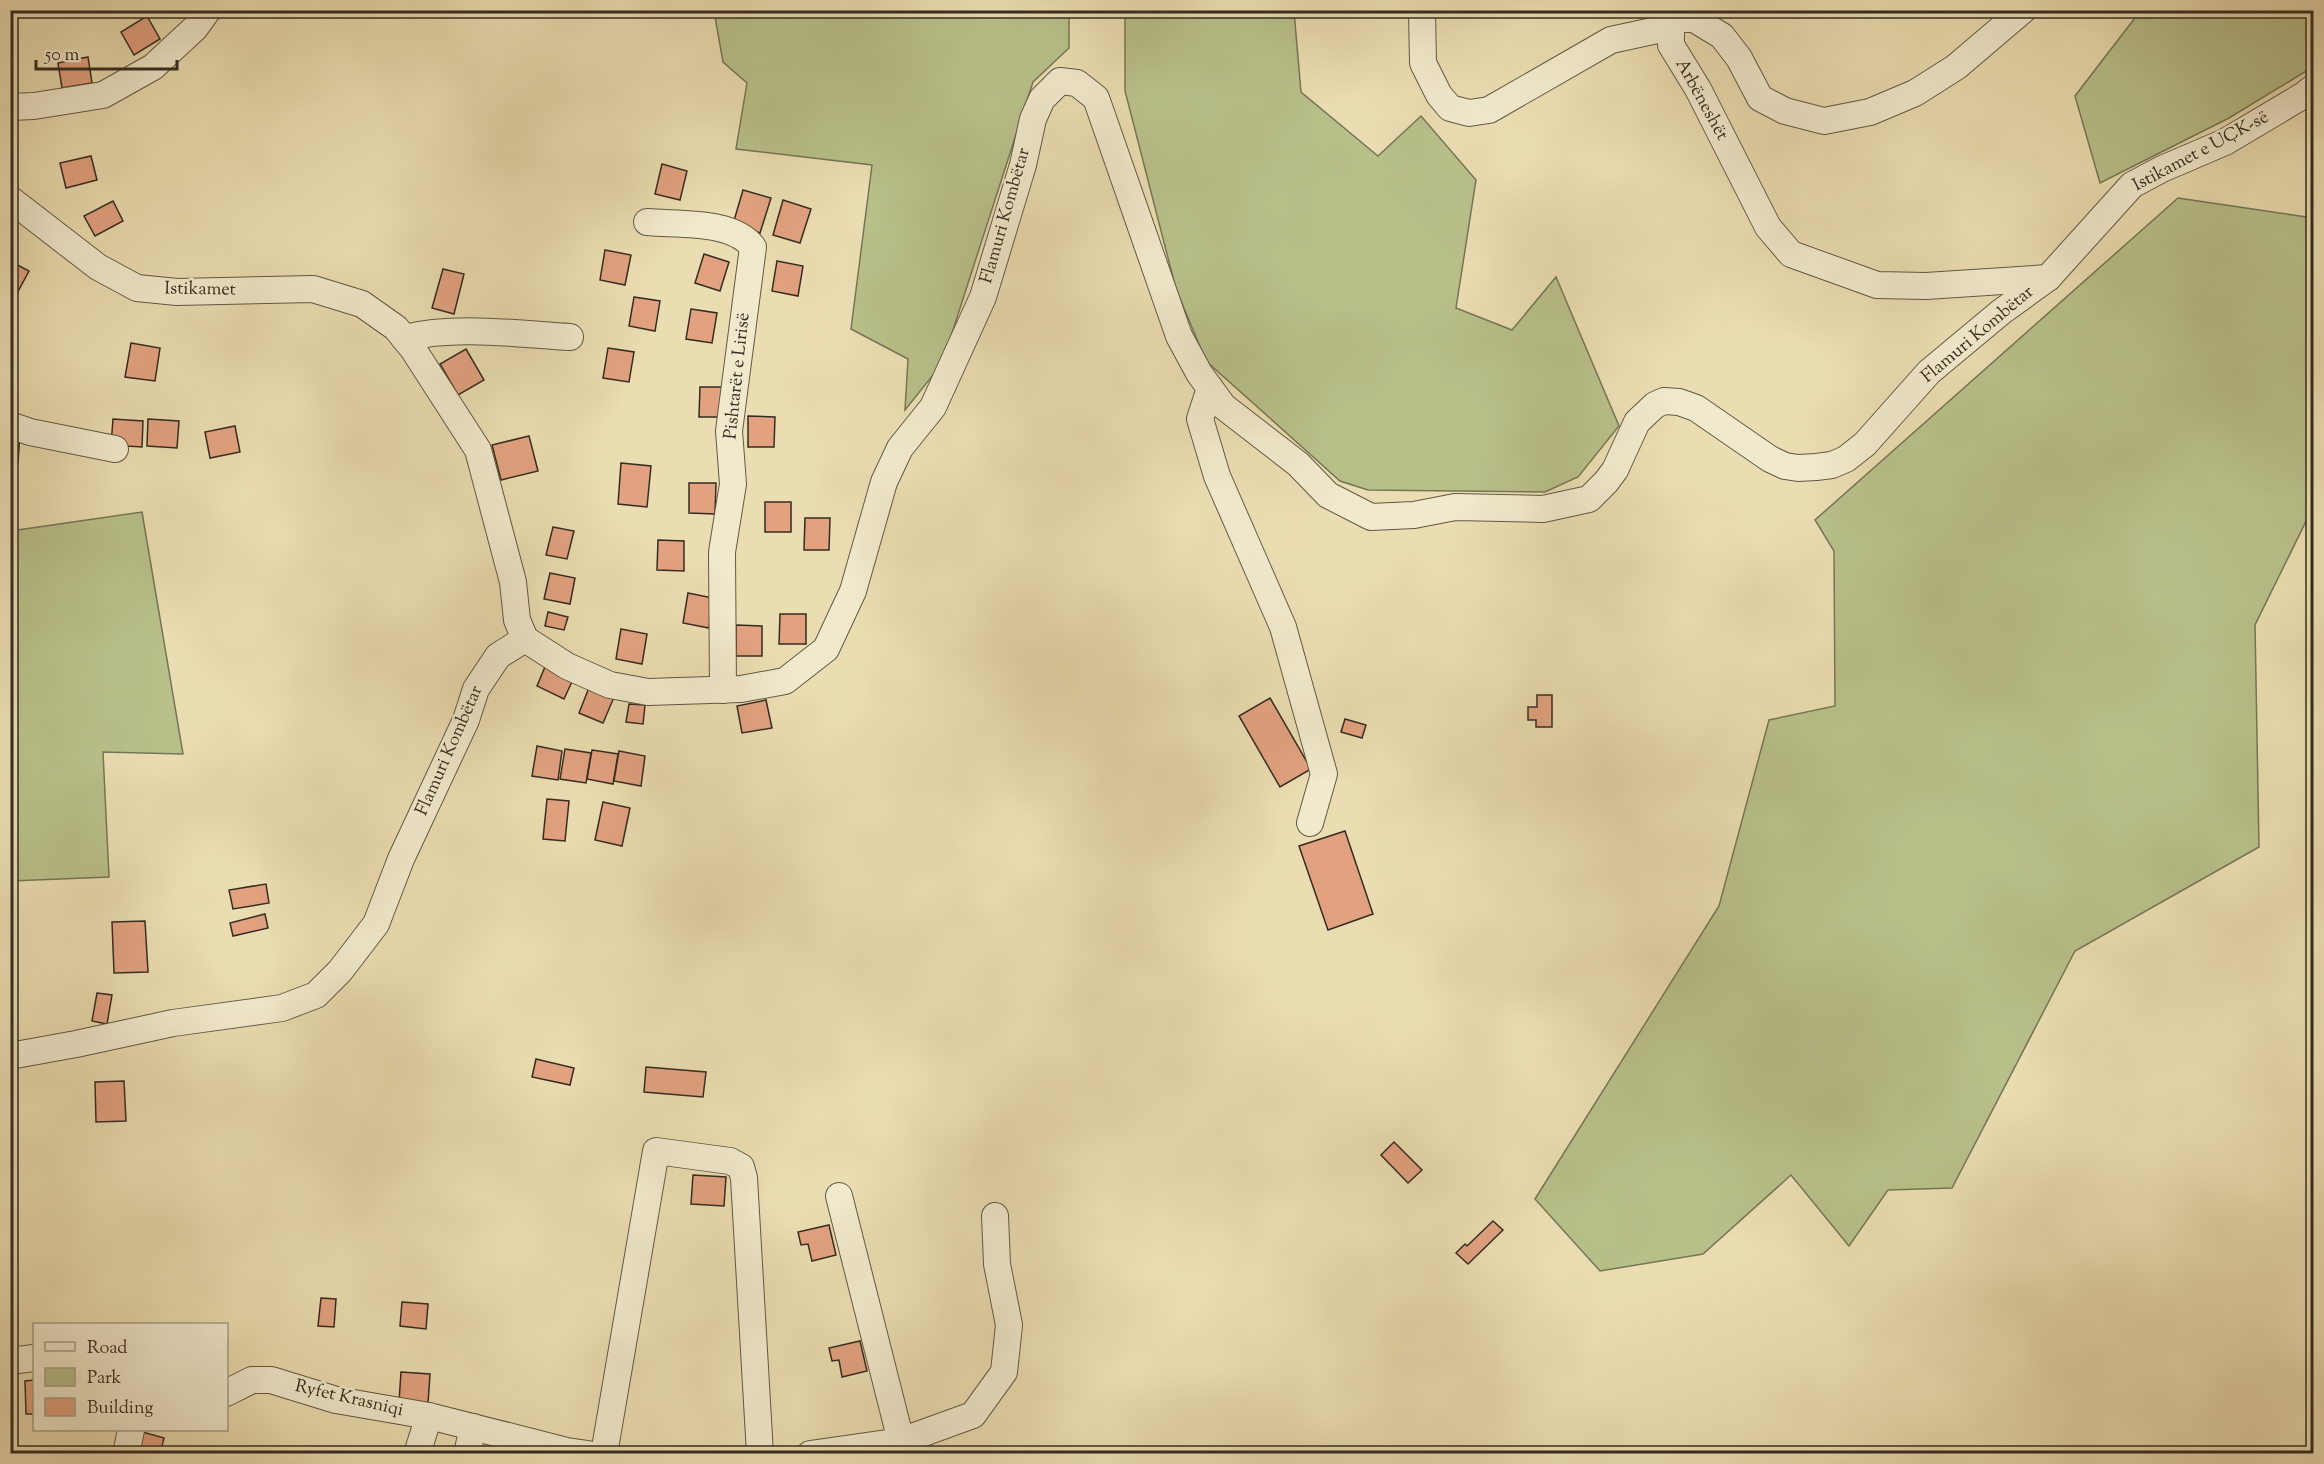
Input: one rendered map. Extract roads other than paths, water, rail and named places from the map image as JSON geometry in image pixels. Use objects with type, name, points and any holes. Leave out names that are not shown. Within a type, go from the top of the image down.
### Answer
[{"type":"street","points":[[10,107],[34,106],[103,95],[153,67],[195,28],[208,10]]},
{"type":"street","points":[[1422,12],[1423,63],[1439,95],[1450,108],[1469,113],[1489,110],[1611,40],[1671,27],[1678,19],[1694,19],[1722,36],[1739,58],[1761,98],[1785,111],[1824,121],[1870,112],[1915,93],[1956,67],[2023,10]]},
{"type":"street","name":"Arbëneshët","points":[[1671,27],[1671,45],[1698,88],[1768,226],[1791,254],[1877,285],[1926,286],[2048,278]]},
{"type":"street","name":"Flamuri Kombëtar","points":[[10,1056],[173,1023],[282,1008],[316,995],[340,971],[376,924],[401,859],[466,720],[476,689],[498,656],[525,639],[567,666],[610,685],[648,692],[723,690],[784,681],[826,649],[853,591],[884,482],[900,448],[933,407],[982,297],[1023,165],[1034,119],[1042,99],[1060,81],[1077,83],[1096,98],[1179,336],[1199,373],[1224,405],[1298,464],[1328,495],[1371,517],[1414,515],[1455,507],[1544,509],[1589,499],[1615,470],[1637,422],[1655,405],[1664,401],[1679,402],[1696,408],[1770,459],[1785,466],[1798,468],[1832,465],[1846,459],[1865,444],[1929,372],[2001,312],[2048,278]]},
{"type":"street","name":"Istikamet e UÇK-së","points":[[2048,278],[2132,185],[2225,142],[2304,95],[2313,87]]},
{"type":"street","name":"Istikamet","points":[[10,199],[98,267],[137,288],[177,292],[313,289],[362,304],[396,328],[478,450],[513,582],[517,620],[525,639]]},
{"type":"street","name":"Pishtarët e Lirisë","points":[[647,222],[728,229],[746,238],[753,247],[729,431],[733,484],[722,552],[723,690]]},
{"type":"street","points":[[404,338],[422,333],[494,332],[570,337]]},
{"type":"street","points":[[1210,388],[1200,419],[1217,476],[1283,627],[1324,774],[1310,823]]},
{"type":"street","points":[[10,425],[30,432],[115,449]]},
{"type":"street","points":[[604,1454],[656,1152],[730,1161],[741,1167],[744,1179],[760,1454]]},
{"type":"street","points":[[839,1196],[901,1441]]},
{"type":"street","points":[[810,1454],[901,1441],[973,1415],[1004,1372],[1008,1325],[997,1264],[995,1216]]},
{"type":"street","points":[[10,1361],[33,1358]]},
{"type":"street","name":"Ryfet Krasniqi","points":[[228,1393],[252,1380],[271,1380],[336,1400],[429,1416],[567,1451],[588,1454]]},
{"type":"street","points":[[417,1454],[429,1416]]},
{"type":"street","points":[[467,1454],[473,1427]]},
{"type":"street","points":[[126,1454],[132,1431]]}]
